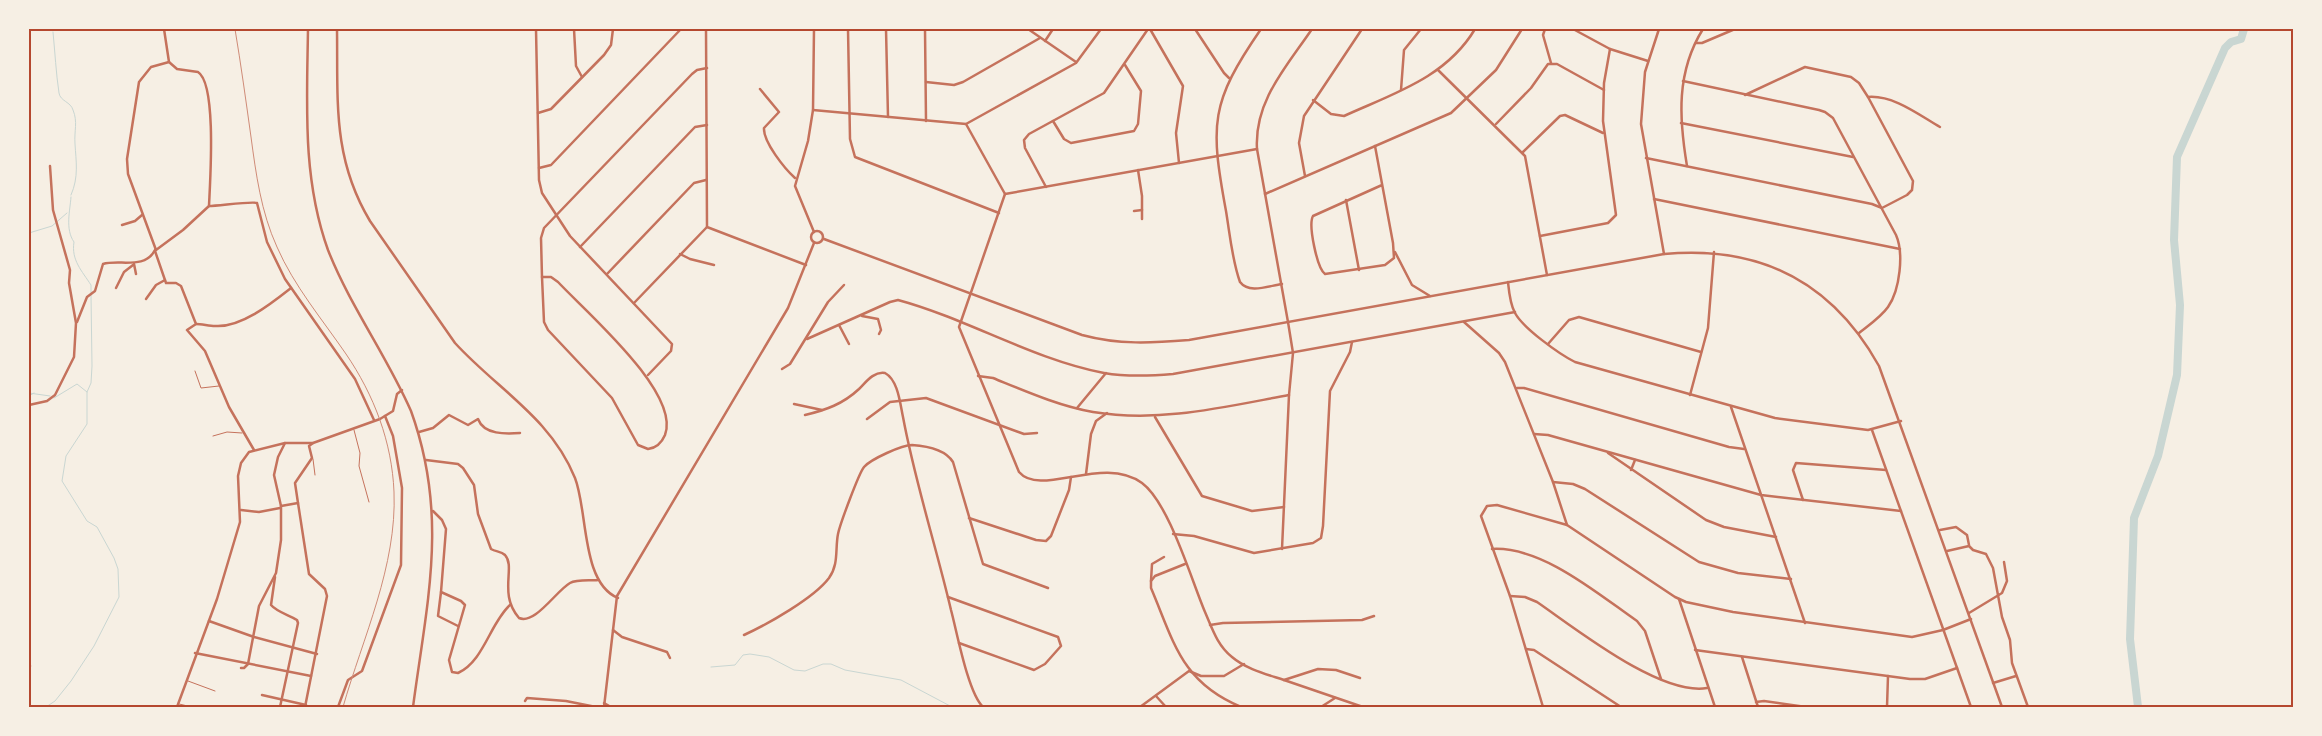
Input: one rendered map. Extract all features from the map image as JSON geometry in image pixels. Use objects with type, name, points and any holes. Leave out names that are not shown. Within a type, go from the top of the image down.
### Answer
[{"type":"street","points":[[164,29],[169,62],[178,70],[198,72],[204,79],[210,120],[209,206]]},
{"type":"street","points":[[308,29],[307,150],[310,182],[320,224],[337,271],[402,390],[419,432],[426,460],[433,511],[434,549],[413,707]]},
{"type":"street","points":[[337,29],[340,136],[347,173],[360,203],[370,222],[455,343],[536,418],[555,439],[575,480],[582,505],[590,552],[598,580],[605,591],[618,598]]},
{"type":"street","points":[[536,29],[539,188],[556,216],[580,247],[673,347],[648,376]]},
{"type":"street","points":[[574,29],[576,66],[582,77]]},
{"type":"street","points":[[538,113],[551,109],[612,45],[613,29]]},
{"type":"street","points":[[539,168],[551,165],[681,29]]},
{"type":"street","points":[[634,303],[707,227],[706,29]]},
{"type":"street","points":[[814,29],[813,110],[808,142],[795,178],[796,192],[814,232]]},
{"type":"street","points":[[848,29],[851,147],[856,158],[999,212]]},
{"type":"street","points":[[886,29],[888,117]]},
{"type":"street","points":[[925,29],[926,121]]},
{"type":"street","points":[[971,29],[979,29]]},
{"type":"street","points":[[1028,29],[1076,63]]},
{"type":"street","points":[[1045,41],[1053,29]]},
{"type":"street","points":[[813,110],[966,124],[1076,63],[1101,29]]},
{"type":"street","points":[[1046,187],[1024,143],[1030,134],[1104,93],[1149,29],[1183,86],[1176,133],[1179,163]]},
{"type":"street","points":[[1195,29],[1229,78]]},
{"type":"street","points":[[1261,29],[1229,78],[1218,111],[1215,135],[1216,156],[1240,282],[1246,289],[1282,284]]},
{"type":"street","points":[[1282,549],[1289,395],[1293,353],[1257,149],[1258,126],[1266,98],[1312,29]]},
{"type":"street","points":[[1305,176],[1299,132],[1304,116],[1362,29]]},
{"type":"street","points":[[1401,90],[1404,50],[1421,29]]},
{"type":"street","points":[[1313,100],[1331,114],[1344,116],[1425,79],[1438,70],[1475,29]]},
{"type":"street","points":[[1265,194],[1451,113],[1496,70],[1522,29]]},
{"type":"street","points":[[1545,29],[1544,35],[1551,63]]},
{"type":"street","points":[[1573,29],[1610,50],[1648,61]]},
{"type":"street","points":[[1659,29],[1648,61],[1642,102],[1642,124],[1646,158],[1664,254]]},
{"type":"street","points":[[1687,166],[1680,123],[1683,81],[1696,43],[1703,29]]},
{"type":"street","points":[[1696,43],[1702,43],[1735,29]]},
{"type":"street","points":[[926,82],[954,84],[963,82],[1040,38]]},
{"type":"street","points":[[1540,236],[1608,223],[1614,218],[1616,210],[1603,133],[1604,90],[1610,50]]},
{"type":"street","points":[[169,62],[148,70],[139,82],[135,98],[127,168],[166,283],[176,282],[181,286],[196,324]]},
{"type":"street","points":[[1496,124],[1531,88],[1545,67],[1551,63],[1557,64],[1604,90]]},
{"type":"street","points":[[1053,121],[1064,139],[1071,143],[1134,131],[1138,124],[1141,91],[1125,64]]},
{"type":"street","points":[[1646,158],[1872,204],[1882,208],[1907,195],[1913,186],[1868,97],[1859,83],[1851,77],[1810,67],[1786,75],[1745,94]]},
{"type":"street","points":[[542,277],[556,279],[648,376],[663,405],[667,426],[658,445],[648,449],[638,445],[612,398],[548,330],[544,322],[542,277],[542,232],[692,74],[697,70],[706,68]]},
{"type":"street","points":[[1438,70],[1523,152],[1527,160],[1547,275]]},
{"type":"street","points":[[1683,81],[1825,112],[1833,118],[1882,208],[1900,249],[1900,263],[1892,300],[1886,309],[1860,333]]},
{"type":"street","points":[[760,89],[780,112],[764,128],[764,134],[783,166],[795,178]]},
{"type":"street","points":[[1868,97],[1892,101],[1940,127]]},
{"type":"street","points":[[1523,152],[1560,116],[1565,116],[1603,133]]},
{"type":"street","points":[[1680,123],[1854,157]]},
{"type":"street","points":[[580,247],[692,129],[697,125],[706,124]]},
{"type":"street","points":[[966,124],[1005,194],[959,322],[960,331],[1021,475],[1038,481],[1105,471],[1123,473],[1143,484],[1158,500],[1210,625],[1225,651],[1244,664],[1363,707]]},
{"type":"street","points":[[1375,146],[1394,250],[1394,258],[1389,263],[1358,270],[1331,275],[1322,272],[1311,224],[1313,216],[1382,185]]},
{"type":"street","points":[[1005,194],[1257,149]]},
{"type":"street","points":[[29,405],[47,401],[56,395],[74,357],[76,323],[69,283],[70,270],[53,210],[50,166]]},
{"type":"street","points":[[1138,170],[1142,219]]},
{"type":"street","points":[[607,274],[691,186],[697,181],[706,180]]},
{"type":"street","points":[[1654,198],[1900,249]]},
{"type":"street","points":[[1346,200],[1358,270]]},
{"type":"street","points":[[116,288],[124,272],[134,264],[151,256],[155,250],[183,230],[209,206],[234,205],[253,201],[257,203],[267,242],[291,288],[355,379],[374,420]]},
{"type":"street","points":[[1134,212],[1142,210]]},
{"type":"street","points":[[122,225],[135,221],[142,215]]},
{"type":"street","points":[[707,227],[806,265]]},
{"type":"street","points":[[814,232],[820,232],[824,238],[1082,335],[1114,342],[1142,344],[1189,340],[1664,254],[1714,252],[1754,260],[1796,278],[1828,300],[1860,333],[1880,366],[2002,707]]},
{"type":"street","points":[[604,707],[618,598],[788,308],[814,243],[811,237],[814,232]]},
{"type":"street","points":[[814,243],[820,243],[824,238]]},
{"type":"street","points":[[1394,250],[1412,285],[1430,296]]},
{"type":"street","points":[[1690,395],[1709,318],[1714,252]]},
{"type":"street","points":[[680,254],[690,259],[714,265]]},
{"type":"street","points":[[76,323],[87,297],[95,291],[101,266],[105,263],[134,264]]},
{"type":"street","points":[[134,264],[136,274]]},
{"type":"street","points":[[146,299],[156,284],[165,280]]},
{"type":"street","points":[[1508,282],[1515,312],[1548,344],[1575,362],[1775,418],[1872,430],[1901,421]]},
{"type":"street","points":[[782,369],[790,364],[828,302],[844,285]]},
{"type":"street","points":[[254,450],[243,433],[205,351],[187,330],[196,324],[216,326],[238,321],[261,311],[291,288]]},
{"type":"street","points":[[807,339],[898,300],[1072,365],[1106,373],[1140,376],[1173,374],[1515,312]]},
{"type":"street","points":[[860,315],[878,319],[881,330],[879,334]]},
{"type":"street","points":[[1548,344],[1569,320],[1579,317],[1701,352]]},
{"type":"street","points":[[1464,322],[1502,357],[1517,388],[1553,482],[1567,525]]},
{"type":"street","points":[[839,325],[850,344]]},
{"type":"street","points":[[1173,534],[1194,536],[1254,553],[1313,543],[1322,535],[1330,391],[1350,352],[1352,342]]},
{"type":"street","points":[[805,415],[840,403],[881,372],[892,378],[900,400],[908,445],[959,643],[977,698],[984,707]]},
{"type":"street","points":[[1077,408],[1106,373]]},
{"type":"street","points":[[978,376],[993,378],[1077,408],[1107,413],[1155,417],[1289,395]]},
{"type":"street","points":[[1517,388],[1524,388],[1729,447],[1744,449]]},
{"type":"street","points":[[178,705],[235,539],[241,510],[238,484],[241,463],[245,455],[254,450],[285,443],[313,443],[385,416],[393,411],[397,394],[402,390]]},
{"type":"street","points":[[867,419],[890,402],[926,398],[1024,434],[1038,433]]},
{"type":"street","points":[[794,404],[824,410]]},
{"type":"street","points":[[1731,407],[1805,624]]},
{"type":"street","points":[[1086,474],[1091,434],[1096,422],[1107,413]]},
{"type":"street","points":[[419,432],[433,428],[450,415],[468,425],[478,419],[484,428],[503,435],[520,432]]},
{"type":"street","points":[[338,707],[348,680],[362,671],[401,565],[402,488],[393,436],[385,416]]},
{"type":"street","points":[[1155,417],[1202,496],[1252,511],[1284,507]]},
{"type":"street","points":[[1872,430],[1971,707]]},
{"type":"street","points":[[1534,434],[1548,435],[1761,495],[1901,511]]},
{"type":"street","points":[[280,707],[297,620],[290,614],[275,610],[271,605],[281,540],[281,507],[274,475],[278,457],[285,443]]},
{"type":"street","points":[[262,695],[306,706],[317,654],[328,596],[325,589],[309,574],[295,484],[312,458],[309,446],[313,443]]},
{"type":"street","points":[[744,635],[761,628],[814,594],[825,582],[835,566],[839,528],[864,468],[887,453],[908,445],[926,446],[951,458],[983,564],[1048,588]]},
{"type":"street","points":[[1606,452],[1716,524],[1757,535],[1776,537]]},
{"type":"street","points":[[426,460],[458,464],[463,468],[474,485],[478,514],[492,551],[501,552],[507,557],[510,567],[507,590],[510,605],[519,618],[527,619],[535,615],[572,582],[598,580]]},
{"type":"street","points":[[1631,470],[1636,460]]},
{"type":"street","points":[[1802,500],[1793,470],[1796,463],[1886,470]]},
{"type":"street","points":[[969,518],[1036,540],[1046,541],[1051,536],[1066,499],[1071,476]]},
{"type":"street","points":[[1553,482],[1573,484],[1585,489],[1699,562],[1738,574],[1791,580]]},
{"type":"street","points":[[241,510],[259,512],[298,504]]},
{"type":"street","points":[[1543,707],[1510,596],[1481,516],[1484,508],[1491,504],[1567,525],[1679,599],[1733,612],[1805,624],[1912,637],[1943,630],[1971,619]]},
{"type":"street","points":[[433,511],[442,520],[446,528],[438,616],[458,626]]},
{"type":"street","points":[[1940,530],[1958,528],[1960,532],[1967,535],[1973,550],[1988,555],[1997,581],[1998,596],[2016,676],[2028,707]]},
{"type":"street","points":[[1947,551],[1970,546]]},
{"type":"street","points":[[1492,549],[1507,550],[1550,562],[1637,620],[1645,631],[1661,679]]},
{"type":"street","points":[[1164,557],[1152,564],[1151,588],[1176,647],[1189,671],[1209,691],[1240,707]]},
{"type":"street","points":[[1969,613],[2002,593],[2007,581],[2004,562]]},
{"type":"street","points":[[1151,581],[1155,576],[1185,564]]},
{"type":"street","points":[[241,668],[248,664],[259,606],[276,573]]},
{"type":"street","points":[[441,592],[464,604],[449,660],[450,669],[455,673],[462,671],[472,660],[500,616],[510,605]]},
{"type":"street","points":[[948,596],[1058,637],[1061,646],[1045,664],[1034,670],[959,643]]},
{"type":"street","points":[[1510,596],[1525,597],[1537,602],[1637,670],[1696,689],[1707,688]]},
{"type":"street","points":[[1679,599],[1714,707]]},
{"type":"street","points":[[1210,625],[1223,623],[1362,620],[1374,616]]},
{"type":"street","points":[[208,621],[254,637],[317,654]]},
{"type":"street","points":[[613,630],[622,637],[667,652],[670,658]]},
{"type":"street","points":[[1526,649],[1534,650],[1621,707]]},
{"type":"street","points":[[1695,650],[1888,676],[1925,678],[1957,668]]},
{"type":"street","points":[[195,653],[204,656],[229,658],[288,673],[311,676]]},
{"type":"street","points":[[1742,657],[1758,707]]},
{"type":"street","points":[[1189,671],[1201,676],[1224,676],[1244,664]]},
{"type":"street","points":[[1284,680],[1318,669],[1336,670],[1360,678]]},
{"type":"street","points":[[1140,707],[1189,671]]},
{"type":"street","points":[[1887,707],[1888,676]]},
{"type":"street","points":[[1993,683],[2016,676]]},
{"type":"street","points":[[1156,696],[1166,707]]},
{"type":"street","points":[[525,701],[527,698],[566,701],[596,707]]},
{"type":"street","points":[[1321,707],[1335,698]]},
{"type":"street","points":[[1756,702],[1764,701],[1806,707]]},
{"type":"street","points":[[604,703],[611,707]]},
{"type":"lane","points":[[195,371],[202,388],[220,386]]},
{"type":"lane","points":[[353,428],[360,453],[359,466],[370,502]]},
{"type":"lane","points":[[213,436],[227,432],[243,433]]},
{"type":"lane","points":[[312,458],[315,475]]},
{"type":"lane","points":[[186,680],[215,691]]},
{"type":"lane","points":[[178,705],[192,707]]},
{"type":"waterway","points":[[2138,707],[2130,639],[2134,518],[2158,456],[2177,375],[2180,305],[2174,240],[2177,157],[2225,48],[2231,42],[2241,39],[2244,29]]},
{"type":"waterway","points":[[53,32],[59,93],[61,98],[72,107],[76,127],[76,175],[71,195]]},
{"type":"waterway","points":[[71,197],[69,226],[74,242],[74,254],[78,265],[91,285],[91,293]]},
{"type":"waterway","points":[[29,233],[52,226],[67,213]]},
{"type":"waterway","points":[[46,707],[55,701],[71,681],[94,646],[119,597],[118,569],[114,558],[97,527],[87,521],[62,481],[66,456],[87,424],[87,392],[91,383],[92,366],[91,295]]},
{"type":"waterway","points":[[54,398],[77,384],[87,392]]},
{"type":"waterway","points":[[29,393],[50,396]]},
{"type":"waterway","points":[[29,396],[34,393]]},
{"type":"waterway","points":[[711,667],[735,665],[743,655],[750,654],[769,657],[794,670],[805,671],[823,664],[831,664],[845,670],[901,680],[952,707]]},
{"type":"railway","points":[[235,29],[257,179],[271,234],[292,275],[346,354],[365,386],[380,420],[393,473],[393,520],[390,547],[377,601],[343,707]]}]
